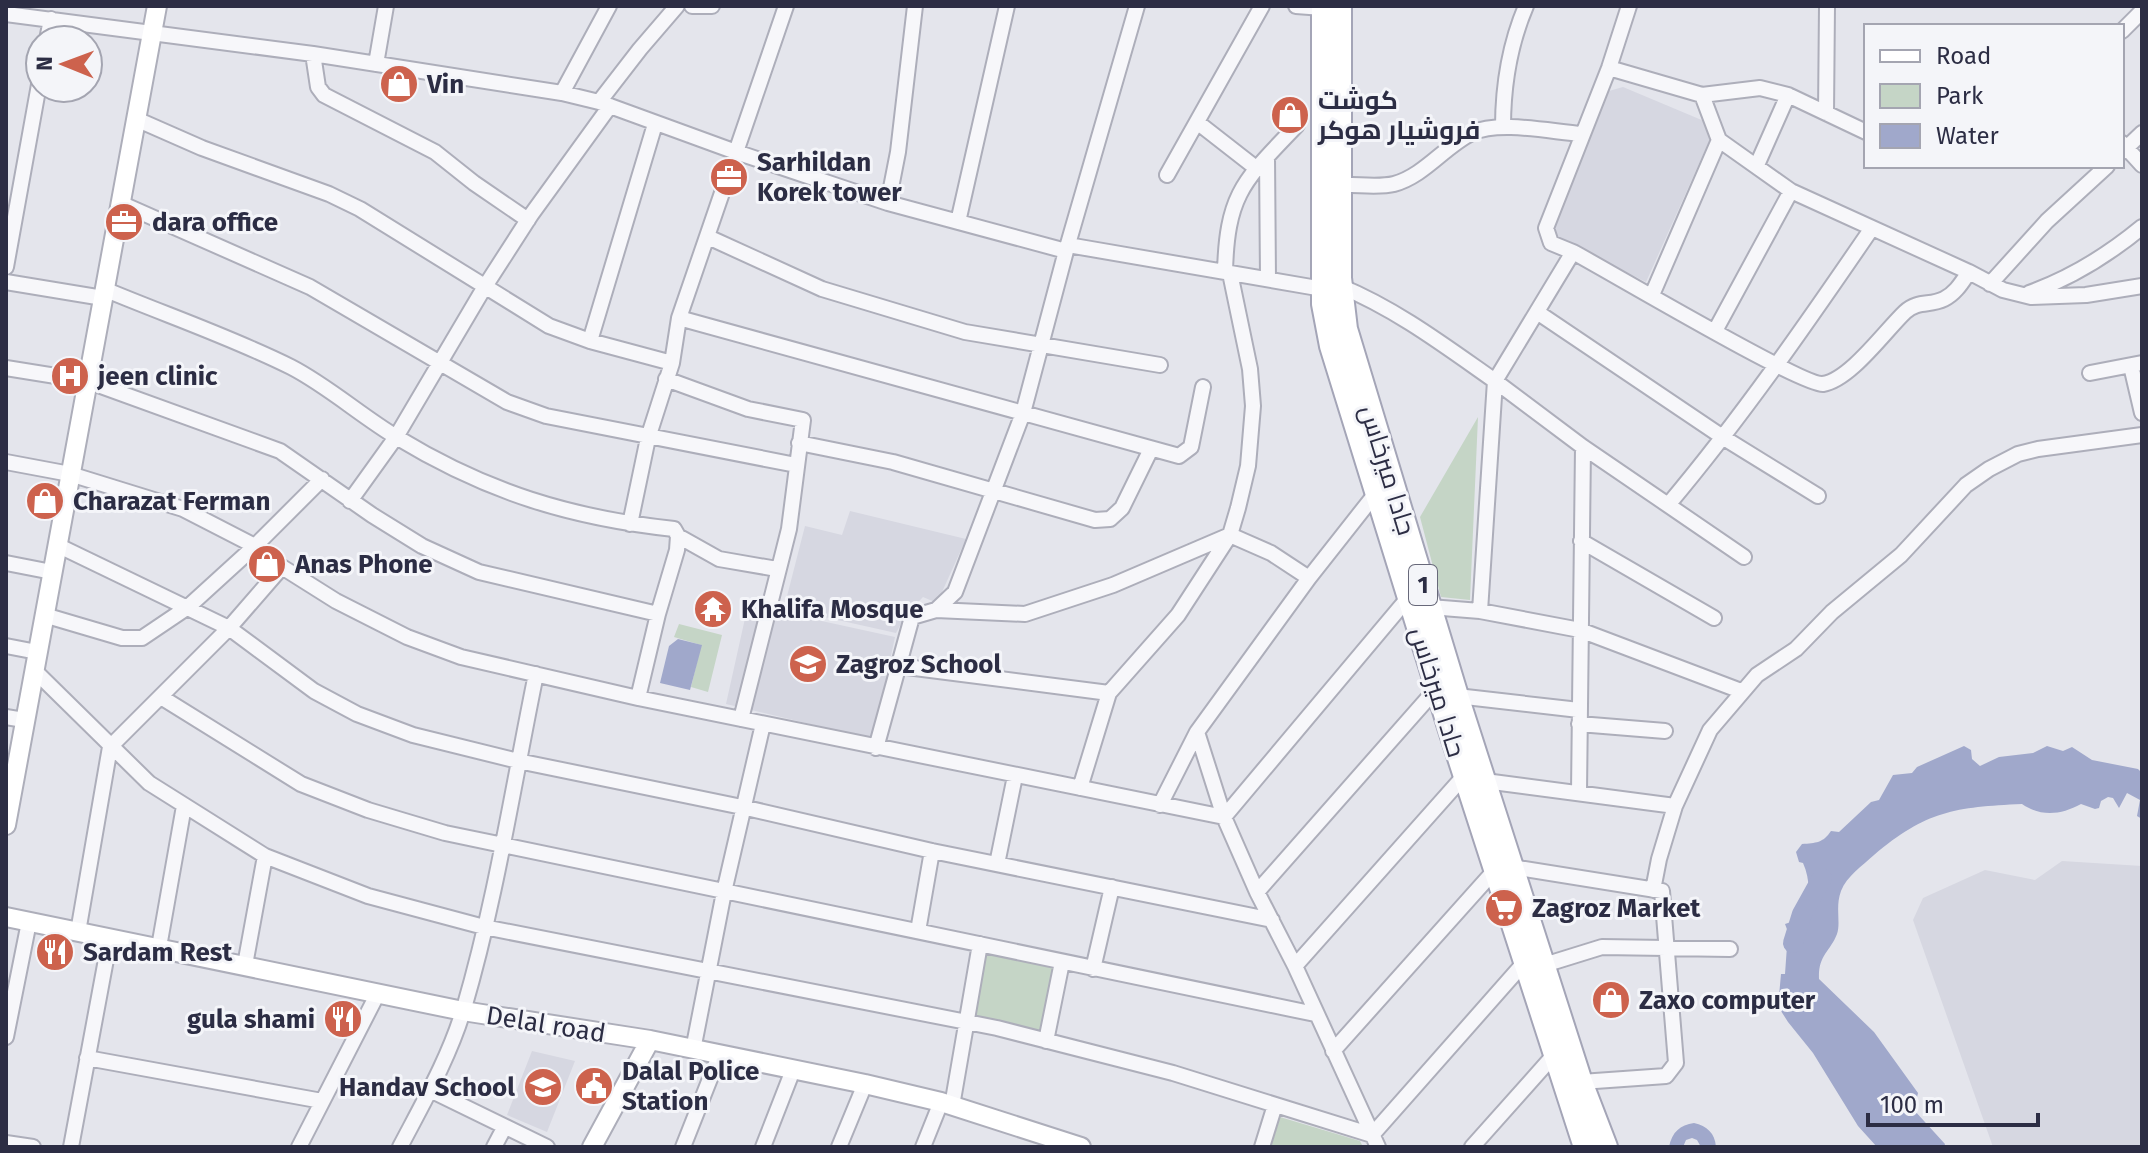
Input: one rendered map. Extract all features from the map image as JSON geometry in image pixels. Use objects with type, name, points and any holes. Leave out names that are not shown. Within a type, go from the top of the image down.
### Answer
[{"type":"main road","points":[[6,825],[15,719],[35,661],[157,6]]},
{"type":"main road","name":"جادا ميرخاس","points":[[1329,7],[1338,185],[1332,287],[1430,607],[1447,692]]},
{"type":"main road","name":"حادا ميرخاس","points":[[1329,7],[1332,287],[1325,315],[1334,360],[1408,598],[1447,692],[1534,964],[1554,1055],[1573,1085]]},
{"type":"main road","name":"Delal road","points":[[6,917],[463,1011],[650,1040],[865,1084],[946,1104],[1044,1141],[1081,1147]]},
{"type":"main road","points":[[1534,964],[1573,1085],[1585,1147]]},
{"type":"main road","points":[[592,1147],[650,1040]]},
{"type":"main road","points":[[1573,1085],[1606,1147]]},
{"type":"street","points":[[376,64],[386,6]]},
{"type":"street","points":[[562,93],[608,6]]},
{"type":"street","points":[[350,501],[396,437],[484,288],[640,49],[677,6]]},
{"type":"street","points":[[692,6],[712,6]]},
{"type":"street","points":[[630,524],[648,438],[672,363],[679,318],[786,6]]},
{"type":"street","points":[[888,203],[898,152],[915,6]]},
{"type":"street","points":[[958,222],[1007,6]]},
{"type":"street","points":[[936,610],[955,592],[1023,413],[1137,6]]},
{"type":"street","points":[[1167,175],[1262,6]]},
{"type":"street","points":[[1296,6],[1329,7]]},
{"type":"street","points":[[1503,127],[1503,93],[1509,53],[1526,6]]},
{"type":"street","points":[[1629,6],[1609,68],[1546,228],[1551,243],[1815,383],[1833,381],[1856,363],[1915,304],[1944,299],[1957,289],[1969,272]]},
{"type":"street","points":[[1826,113],[1827,6]]},
{"type":"street","points":[[2124,29],[2142,11]]},
{"type":"street","points":[[13,12],[562,93],[604,104],[888,203],[958,222],[1067,248],[1332,287],[1371,299],[1495,381],[1583,447],[1744,557]]},
{"type":"street","points":[[50,24],[51,19]]},
{"type":"street","points":[[313,54],[318,87],[324,95],[435,152],[528,220]]},
{"type":"street","points":[[1609,68],[1702,95],[1760,88],[1788,95],[1864,131]]},
{"type":"street","points":[[1702,95],[1719,140],[1791,191],[1990,284],[2021,295],[2086,295],[2142,286]]},
{"type":"street","points":[[1757,165],[1788,95]]},
{"type":"street","points":[[6,267],[35,104]]},
{"type":"street","points":[[136,119],[360,209],[549,326],[590,341],[672,363]]},
{"type":"street","points":[[1197,122],[1256,168]]},
{"type":"street","points":[[590,341],[655,124]]},
{"type":"street","points":[[1080,788],[1109,693],[1178,615],[1230,535],[1248,466],[1253,406],[1250,369],[1228,272],[1228,223],[1234,203],[1256,168],[1297,125]]},
{"type":"street","points":[[1338,185],[1393,184],[1414,174],[1472,133],[1503,127],[1582,134]]},
{"type":"street","points":[[2142,133],[2124,148],[2142,165]]},
{"type":"street","points":[[1652,295],[1719,140]]},
{"type":"street","points":[[1267,157],[1268,279]]},
{"type":"street","points":[[1990,284],[2047,221],[2105,168]]},
{"type":"street","points":[[1715,331],[1791,191]]},
{"type":"street","points":[[120,203],[310,287],[507,402],[546,416],[796,465]]},
{"type":"street","points":[[2021,295],[2073,274],[2142,227]]},
{"type":"street","points":[[1668,505],[1778,366],[1872,228]]},
{"type":"street","points":[[708,237],[822,289],[965,332],[1160,365]]},
{"type":"street","points":[[1480,611],[1495,381],[1573,252]]},
{"type":"street","points":[[6,282],[104,294],[292,368],[396,437],[492,487],[537,503],[630,524],[674,529],[678,536],[719,559],[777,569]]},
{"type":"street","points":[[1537,312],[1724,438],[1818,496]]},
{"type":"street","points":[[679,318],[1179,456],[1191,447],[1203,387]]},
{"type":"street","points":[[2090,373],[2136,365],[2142,413]]},
{"type":"street","points":[[6,368],[87,381],[280,451],[350,501],[422,546],[479,572],[658,614]]},
{"type":"street","points":[[666,379],[748,409],[803,420],[789,529],[741,719]]},
{"type":"street","points":[[1653,890],[1675,806],[1710,730],[1741,691],[1769,666],[1796,649],[1832,612],[1901,555],[1966,485],[1989,469],[2018,454],[2038,449],[2142,435]]},
{"type":"street","points":[[799,443],[893,462],[1095,520],[1110,519],[1122,508],[1151,449]]},
{"type":"street","points":[[1579,792],[1583,447]]},
{"type":"street","points":[[6,462],[70,474],[183,509],[255,546],[336,601],[407,637],[461,657],[876,748],[1224,817]]},
{"type":"street","points":[[44,615],[122,638],[142,638],[188,607],[322,479]]},
{"type":"street","points":[[1160,805],[1197,732],[1309,578],[1376,493]]},
{"type":"street","points":[[876,748],[912,617],[936,610],[1025,614],[1113,585],[1230,535],[1271,553],[1309,578]]},
{"type":"street","points":[[638,698],[678,536]]},
{"type":"street","points":[[1581,541],[1714,618]]},
{"type":"street","points":[[57,545],[229,628],[314,691],[357,714],[413,735],[518,761],[742,807],[932,851],[1272,920]]},
{"type":"street","points":[[6,563],[52,572]]},
{"type":"street","points":[[78,932],[110,747],[229,628],[282,567]]},
{"type":"street","points":[[1224,817],[1408,598]]},
{"type":"street","points":[[1430,607],[1480,611],[1580,630],[1741,691]]},
{"type":"street","points":[[6,646],[35,661],[110,747],[149,783],[265,856],[368,896],[484,927],[1046,1041],[1173,1073],[1375,1141]]},
{"type":"street","points":[[899,666],[1109,693]]},
{"type":"street","points":[[400,1147],[430,1090],[463,1011],[504,845],[536,674]]},
{"type":"street","points":[[1257,892],[1447,692],[1665,731]]},
{"type":"street","points":[[161,697],[301,784],[368,810],[445,833],[1315,1014]]},
{"type":"street","points":[[693,1050],[742,807],[763,724]]},
{"type":"street","points":[[1197,732],[1224,817],[1375,1141]]},
{"type":"street","points":[[997,864],[1015,776]]},
{"type":"street","points":[[1295,966],[1475,778],[1675,806]]},
{"type":"street","points":[[159,947],[184,806]]},
{"type":"street","points":[[918,931],[932,851]]},
{"type":"street","points":[[245,965],[265,856]]},
{"type":"street","points":[[1333,1051],[1503,868],[1662,891],[1676,1063],[1666,1076],[1573,1085]]},
{"type":"street","points":[[1093,969],[1112,887]]},
{"type":"street","points":[[6,1037],[29,922]]},
{"type":"street","points":[[71,1147],[110,938]]},
{"type":"street","points":[[923,1147],[946,1104],[966,1023],[980,944]]},
{"type":"street","points":[[1375,1141],[1534,964],[1602,947],[1730,949]]},
{"type":"street","points":[[1046,1041],[1062,962]]},
{"type":"street","points":[[299,1147],[378,993]]},
{"type":"street","points":[[1472,1147],[1554,1055]]},
{"type":"street","points":[[683,1147],[719,1056]]},
{"type":"street","points":[[87,1058],[322,1101]]},
{"type":"street","points":[[763,1147],[793,1070]]},
{"type":"street","points":[[839,1147],[865,1084]]},
{"type":"street","points":[[430,1090],[547,1147]]},
{"type":"street","points":[[1262,1147],[1275,1105]]},
{"type":"street","points":[[494,1147],[504,1128]]},
{"type":"street","points":[[6,1143],[33,1147]]},
{"type":"shaded area","points":[[1623,87],[1704,121],[1711,137],[1646,282],[1551,235],[1609,91]]},
{"type":"shaded area","points":[[850,511],[966,539],[937,603],[923,597],[905,616],[896,633],[784,608],[805,526],[842,535]]},
{"type":"shaded area","points":[[748,605],[895,637],[873,739],[726,704]]},
{"type":"shaded area","points":[[2062,861],[2142,866],[2142,1147],[1993,1147],[1913,920],[1923,898],[1985,870],[2035,880]]},
{"type":"shaded area","points":[[532,1051],[575,1061],[547,1132],[507,1115]]},
{"type":"green space","points":[[1478,417],[1470,600],[1441,597],[1420,517]]},
{"type":"green space","points":[[679,624],[722,635],[708,692],[691,687],[701,645],[674,637]]},
{"type":"green space","points":[[987,948],[1063,967],[1046,1035],[973,1019]]},
{"type":"green space","points":[[1280,1117],[1360,1141],[1363,1147],[1271,1147]]},
{"type":"water","points":[[678,639],[702,645],[690,690],[660,683],[669,646]]},
{"type":"water","points":[[1964,746],[1971,750],[1972,759],[1980,766],[1999,757],[2033,753],[2047,746],[2063,751],[2072,747],[2092,760],[2138,769],[2142,773],[2142,819],[2137,816],[2140,800],[2127,793],[2119,808],[2113,798],[2108,797],[2101,801],[2099,808],[2081,804],[2051,813],[2036,811],[2022,804],[1959,810],[1926,820],[1910,829],[1874,855],[1847,881],[1839,897],[1837,934],[1822,959],[1819,979],[1874,1032],[1918,1093],[1914,1110],[1945,1144],[1944,1147],[1877,1147],[1858,1126],[1813,1053],[1781,1011],[1779,996],[1781,974],[1785,974],[1788,932],[1785,924],[1800,919],[1809,892],[1806,870],[1796,852],[1802,844],[1819,842],[1831,831],[1839,832],[1871,802],[1879,800],[1893,775],[1912,773],[1917,767]]},
{"type":"water","points":[[1694,1123],[1710,1131],[1716,1147],[1701,1147],[1692,1138],[1686,1140],[1683,1147],[1669,1147],[1677,1130]]},
{"type":"waterway","points":[[1793,943],[1802,914],[1822,878]]},
{"type":"place","name":"Vin","points":[[399,84]]},
{"type":"place","name":"كوشت فروشيار هوكر","points":[[1290,115]]},
{"type":"place","name":"Sarhildan Korek tower","points":[[729,177]]},
{"type":"place","name":"dara office","points":[[124,222]]},
{"type":"place","name":"jeen clinic","points":[[70,376]]},
{"type":"place","name":"Charazat Ferman","points":[[45,501]]},
{"type":"place","name":"Anas Phone","points":[[267,564]]},
{"type":"place","name":"Khalifa Mosque","points":[[713,609]]},
{"type":"place","name":"Zagroz School","points":[[808,664]]},
{"type":"place","name":"Zagroz Market","points":[[1504,908]]},
{"type":"place","name":"Sardam Rest","points":[[55,952]]},
{"type":"place","name":"Zaxo computer","points":[[1611,1000]]},
{"type":"place","name":"gula shami","points":[[343,1019]]},
{"type":"place","name":"Dalal Police Station","points":[[594,1086]]},
{"type":"place","name":"Handav School","points":[[543,1087]]}]
